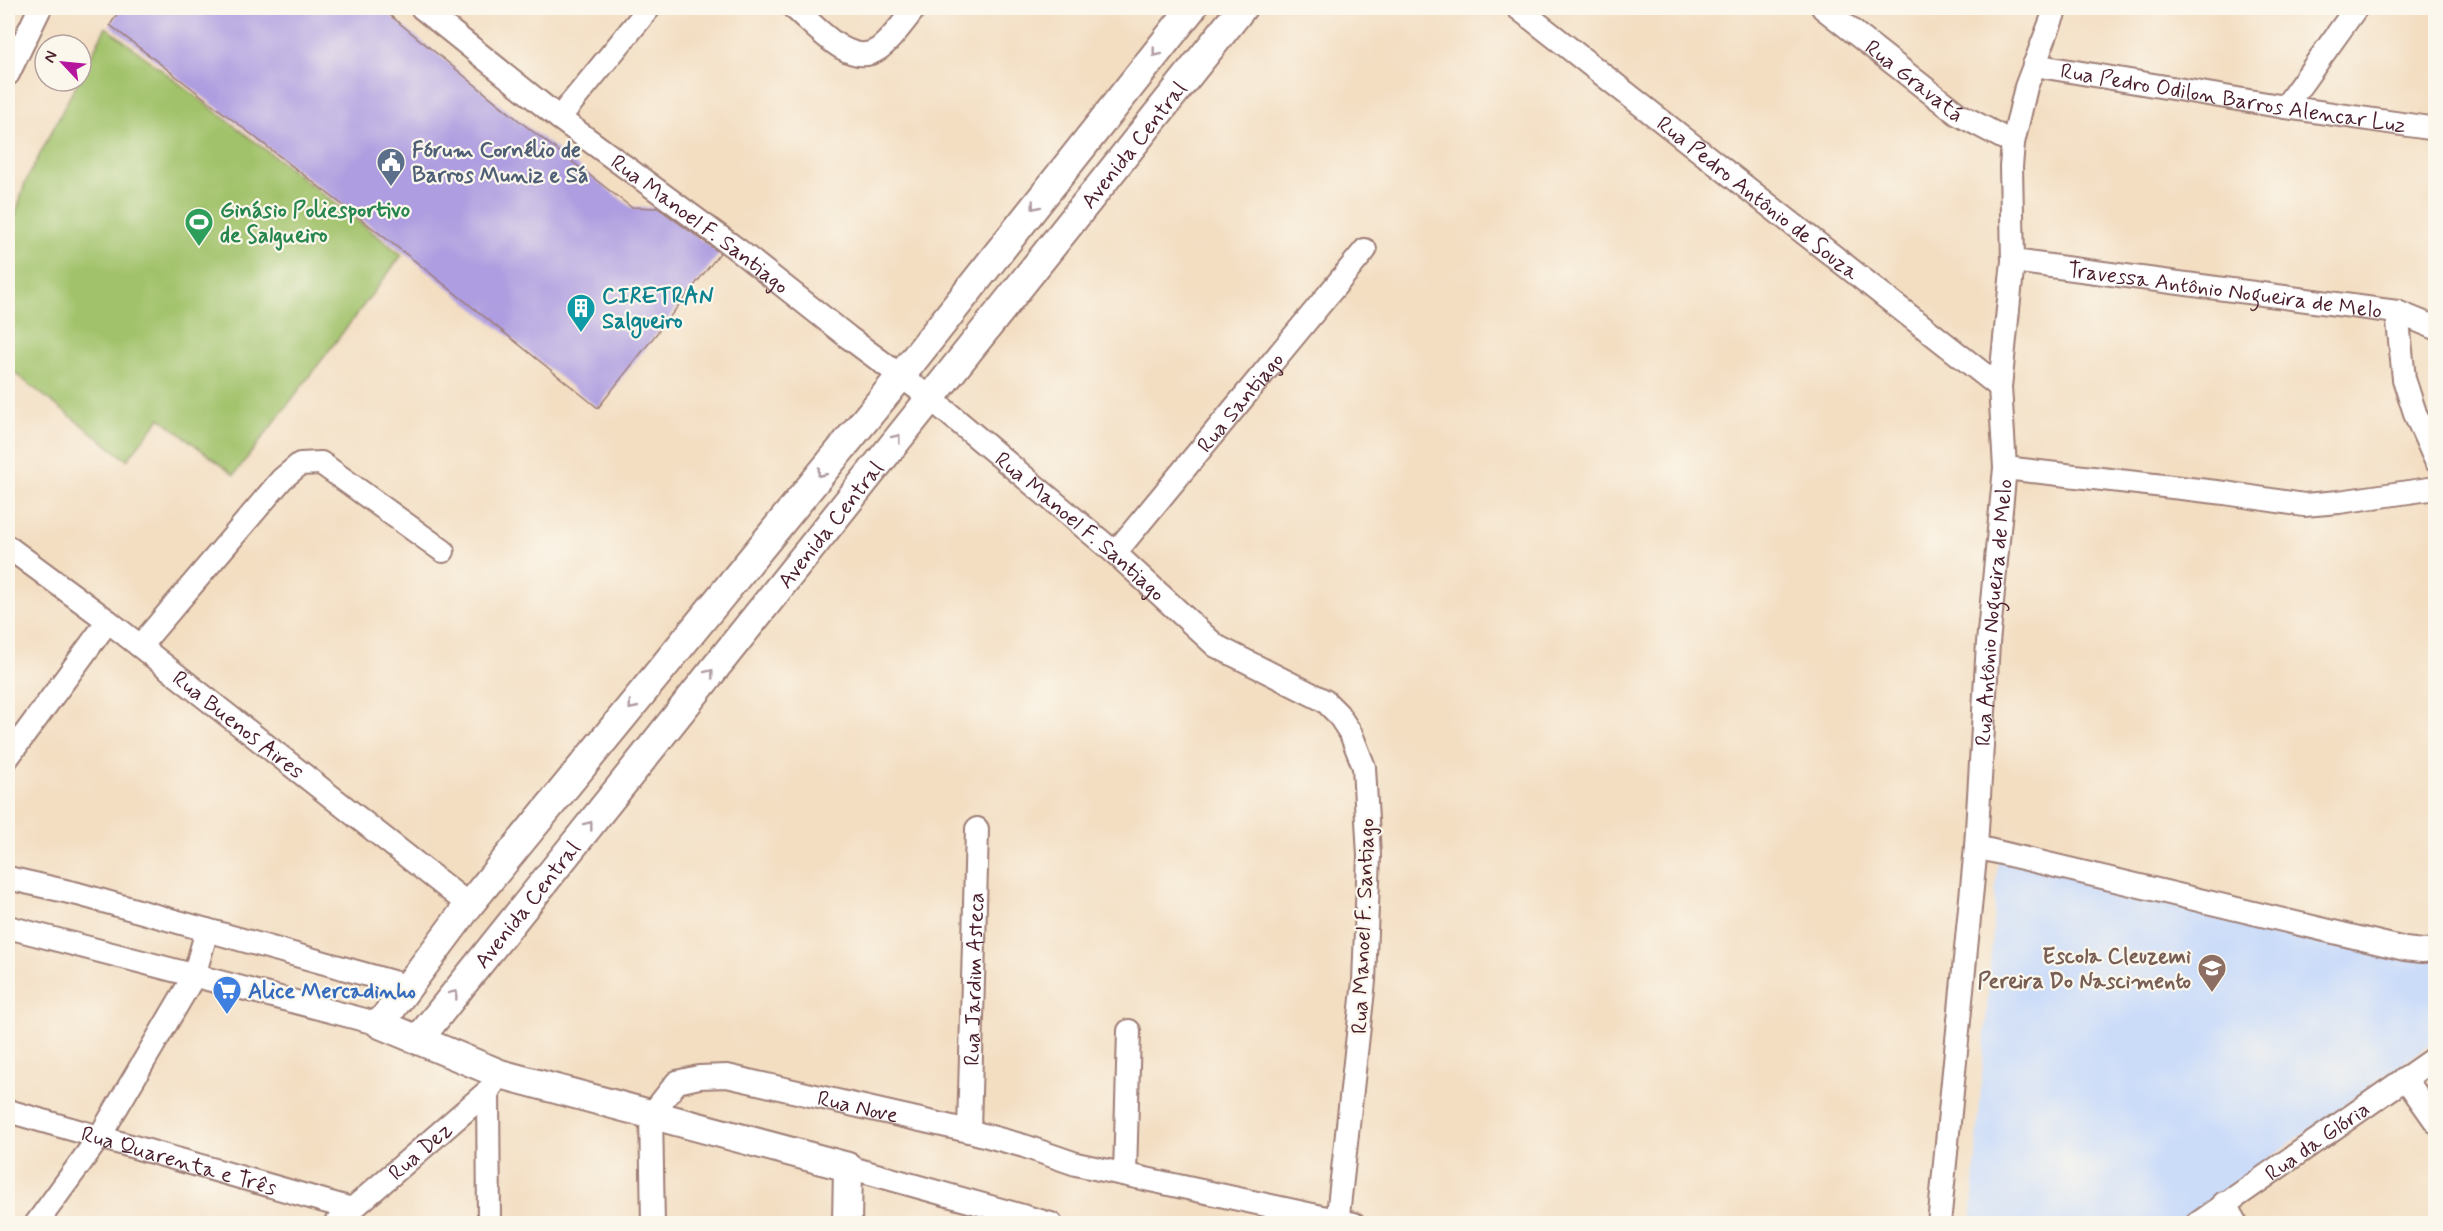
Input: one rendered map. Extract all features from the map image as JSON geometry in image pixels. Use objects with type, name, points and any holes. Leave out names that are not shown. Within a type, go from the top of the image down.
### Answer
[{"type":"street","points":[[8,74],[40,8]]},
{"type":"street","name":"Rua Manoel F. Santiago","points":[[422,8],[559,118],[738,250],[900,377],[929,397],[1115,553],[1216,646],[1325,701],[1338,714],[1351,734],[1364,767],[1369,856],[1364,981],[1342,1222]]},
{"type":"street","points":[[559,118],[649,8]]},
{"type":"street","points":[[794,8],[842,50],[859,55],[876,51],[915,8]]},
{"type":"street","name":"Avenida Central","points":[[380,1024],[469,905],[900,377],[1192,8]]},
{"type":"street","name":"Avenida Central","points":[[418,1040],[929,397],[1242,8]]},
{"type":"street","name":"Rua Pedro Antônio de Souza","points":[[1518,8],[2000,387]]},
{"type":"street","name":"Rua Gravatá","points":[[1822,8],[1958,114],[2013,143]]},
{"type":"street","name":"Rua Antônio Nogueira de Melo","points":[[1939,1224],[1976,847],[1988,642],[2006,468],[2000,387],[2013,261],[2011,167],[2013,143],[2026,87],[2056,8]]},
{"type":"street","points":[[2285,107],[2356,8]]},
{"type":"street","name":"Rua Pedro Odilon Barros Alencar Luz","points":[[2034,65],[2285,107],[2436,129]]},
{"type":"street","name":"Rua Santiago","points":[[1115,553],[1365,250]]},
{"type":"street","name":"Travessa Antônio Nogueira de Melo","points":[[2013,261],[2397,312],[2436,328]]},
{"type":"street","points":[[2397,312],[2404,379],[2416,416],[2436,461]]},
{"type":"street","points":[[140,646],[241,525],[282,479],[300,464],[321,463],[443,551]]},
{"type":"street","points":[[2006,468],[2225,493],[2304,505],[2436,488]]},
{"type":"street","name":"Rua Buenos Aires","points":[[8,547],[108,621],[469,905]]},
{"type":"street","points":[[8,757],[108,621]]},
{"type":"street","name":"Rua Jardim Asteca","points":[[969,1131],[977,829]]},
{"type":"street","points":[[1976,847],[2405,949],[2436,950]]},
{"type":"street","points":[[8,878],[78,894],[407,986]]},
{"type":"street","points":[[8,927],[380,1024],[418,1040],[494,1082],[651,1115],[848,1167],[1004,1217],[1052,1224]]},
{"type":"street","points":[[36,1224],[100,1136],[194,976],[207,930]]},
{"type":"street","points":[[1125,1174],[1129,1031]]},
{"type":"street","name":"Rua da Glória","points":[[2196,1224],[2436,1058]]},
{"type":"street","name":"Rua Nove","points":[[651,1115],[677,1082],[699,1077],[727,1076],[969,1131],[1024,1146],[1076,1164],[1342,1222]]},
{"type":"street","points":[[2405,1078],[2436,1122]]},
{"type":"street","points":[[489,1224],[494,1082]]},
{"type":"street","name":"Rua Dez","points":[[335,1224],[494,1082]]},
{"type":"street","name":"Rua Quarenta e Três","points":[[8,1111],[352,1209]]},
{"type":"street","points":[[651,1115],[653,1224]]},
{"type":"street","points":[[847,1224],[848,1167]]},
{"type":"street","points":[[2224,1203],[2236,1224]]},
{"type":"shaded area","name":"Escola Cleuzemi Pereira Do Nascimento","points":[[1998,856],[2435,947],[2435,1040],[2178,1223],[1971,1224]]},
{"type":"green space","name":"Ginásio Poliesportivo de Salgueiro","points":[[106,27],[402,255],[234,475],[160,418],[127,460],[8,368],[8,239],[25,183],[72,93],[93,93],[93,52]]},
{"type":"building","points":[[121,8],[381,8],[522,123],[631,207],[658,208],[720,253],[598,408],[415,261],[110,25]]},
{"type":"place","name":"Fórum Cornélio de Barros Muniz e Sá","points":[[391,188]]},
{"type":"place","name":"Ginásio Poliesportivo de Salgueiro","points":[[199,248]]},
{"type":"place","name":"CIRETRAN Salgueiro","points":[[581,334]]},
{"type":"place","name":"Escola Cleuzemi Pereira Do Nascimento","points":[[2212,994]]},
{"type":"place","name":"Alice Mercadinho","points":[[227,1016]]}]
